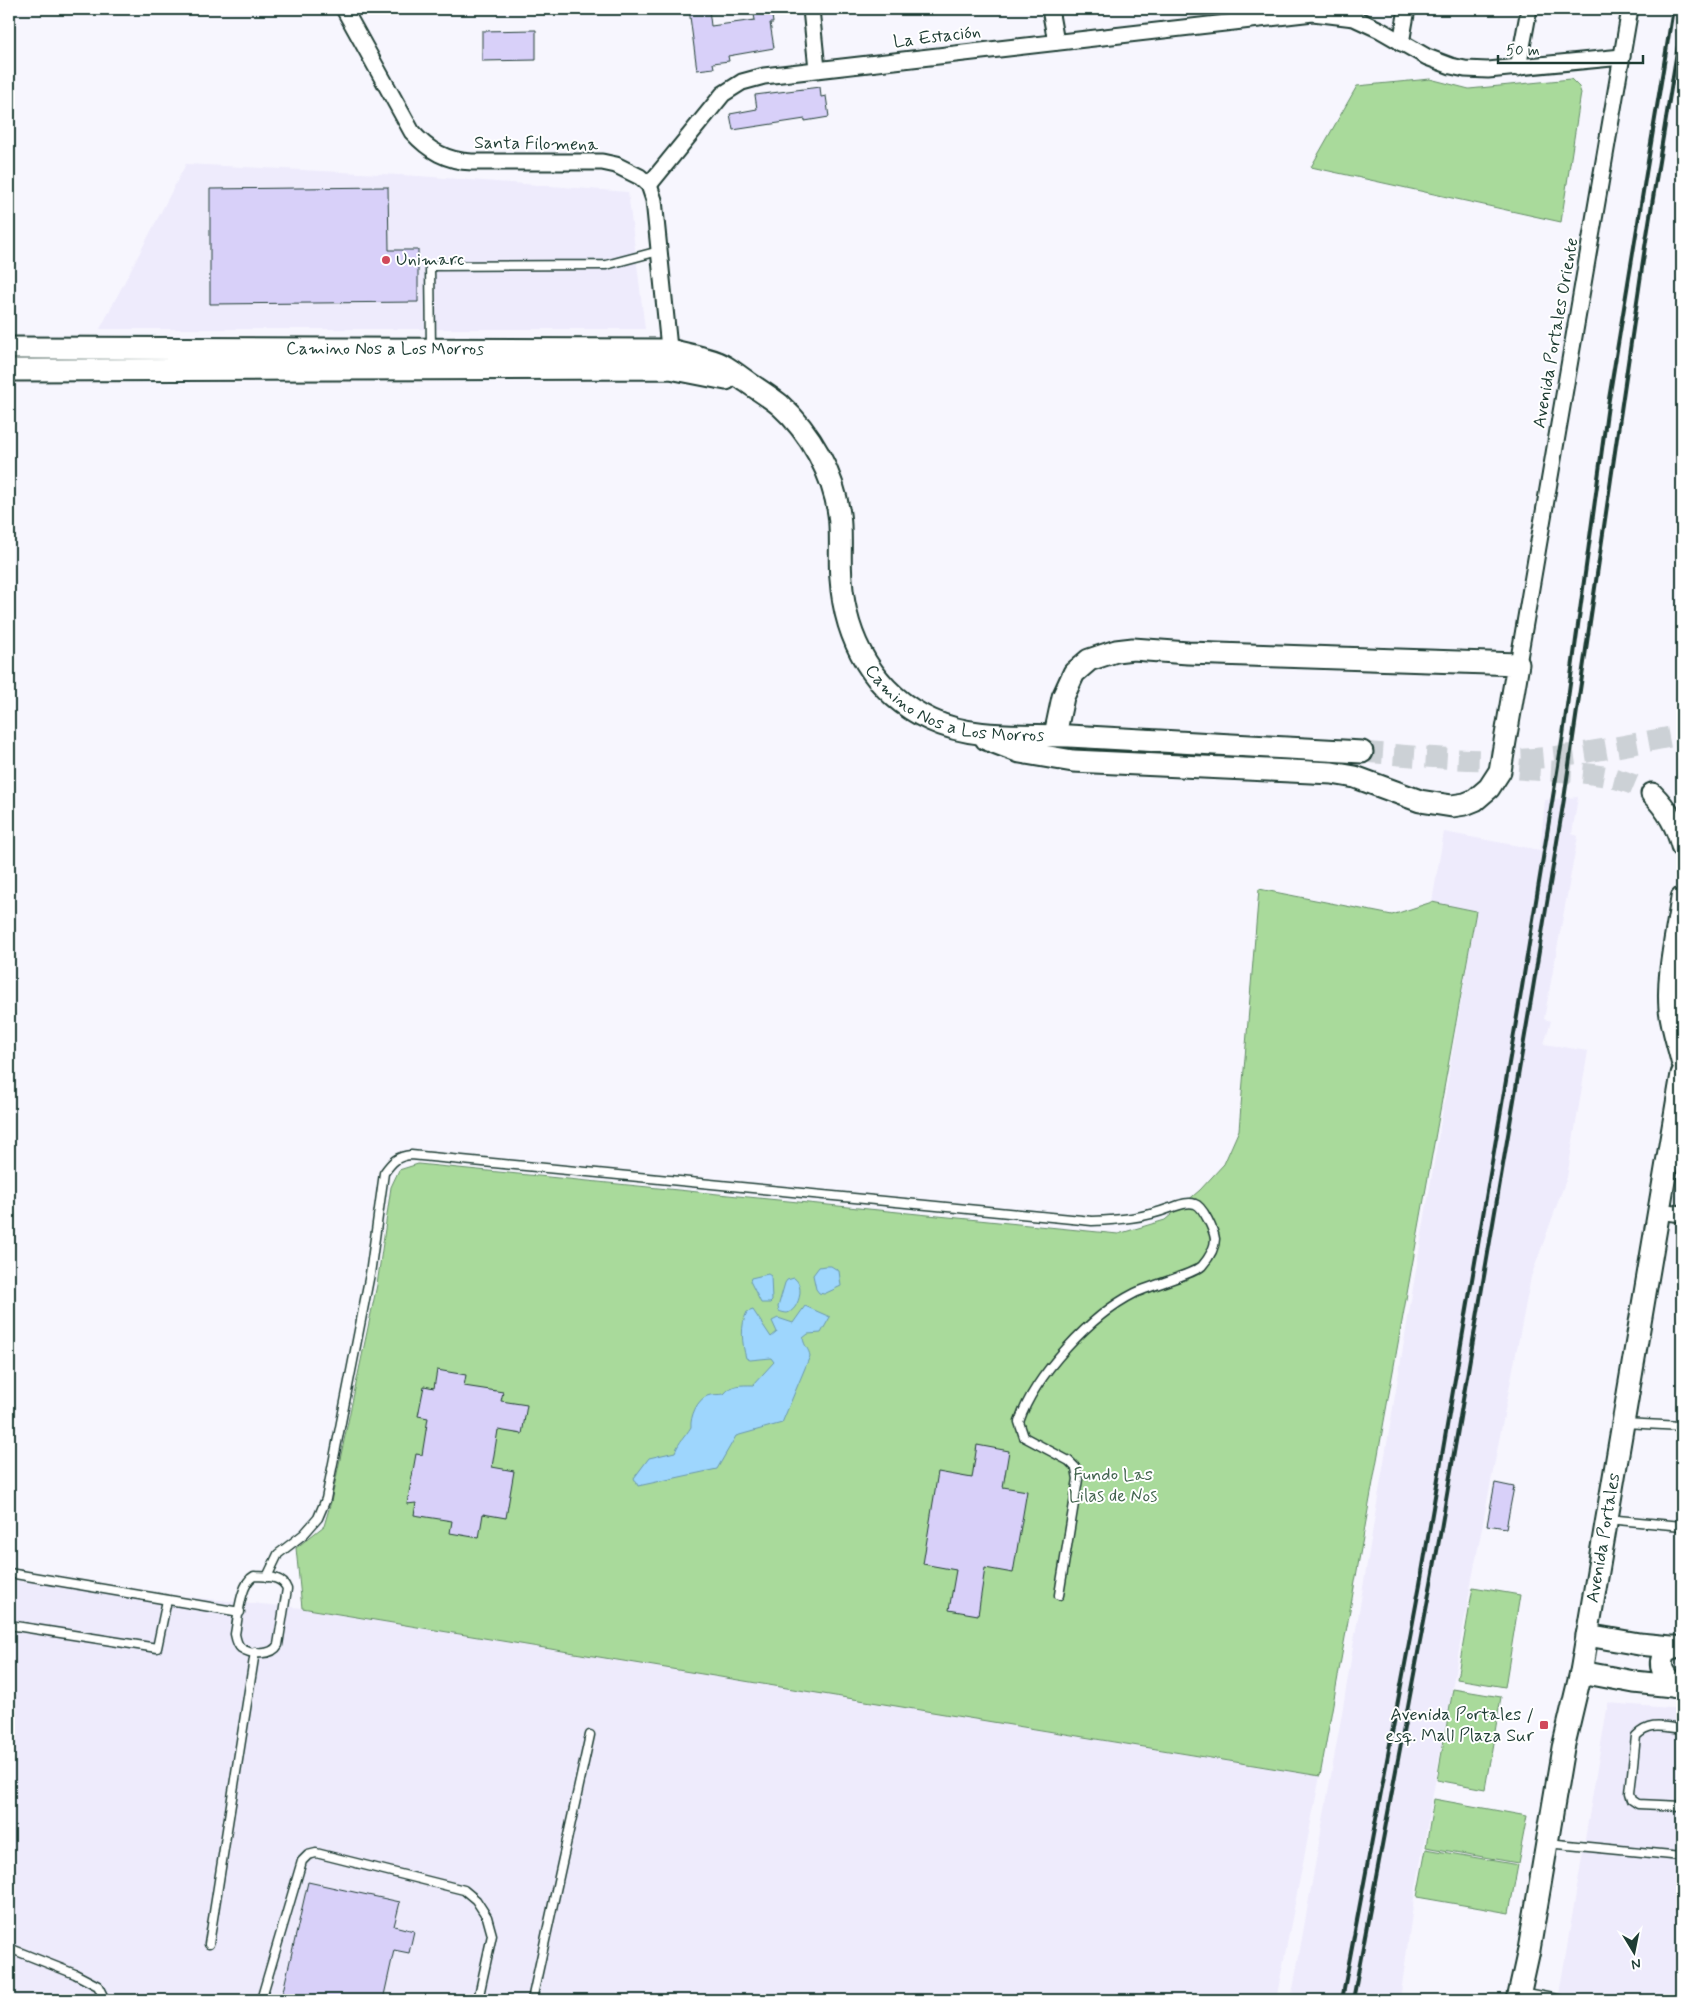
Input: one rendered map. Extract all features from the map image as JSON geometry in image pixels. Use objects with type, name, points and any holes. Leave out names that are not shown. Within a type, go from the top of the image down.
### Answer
[{"type":"main road","name":"Camino Nos a Los Morros","points":[[9,348],[431,349],[670,359],[753,386],[780,405],[803,430],[827,472],[839,514],[840,578],[843,601],[854,640],[870,670],[896,698],[912,710],[944,725],[972,733],[1055,735],[1362,752]]},
{"type":"main road","name":"Camino Nos a Los Morros","points":[[9,370],[670,359]]},
{"type":"main road","points":[[972,733],[1020,752],[1073,761],[1332,773],[1355,777],[1420,801],[1452,806],[1465,804],[1484,794],[1500,771],[1518,664],[1188,653],[1133,649],[1116,651],[1089,660],[1074,674],[1066,690],[1055,735]]},
{"type":"main road","points":[[1652,794],[1666,810],[1682,846]]},
{"type":"main road","points":[[1682,898],[1670,1000],[1672,1020],[1682,1061]]},
{"type":"main road","name":"Avenida Portales","points":[[1519,1996],[1563,1748],[1580,1672],[1658,1211],[1678,1126],[1682,1074]]},
{"type":"main road","points":[[1586,1635],[1679,1648]]},
{"type":"main road","points":[[1679,1648],[1665,1652],[1661,1665],[1664,1675],[1679,1687]]},
{"type":"main road","points":[[1580,1672],[1634,1682],[1679,1687]]},
{"type":"street","name":"Santa Filomena","points":[[344,9],[412,132],[429,149],[439,155],[460,162],[602,162],[630,171],[649,184]]},
{"type":"street","points":[[810,9],[817,69]]},
{"type":"street","points":[[1050,9],[1056,42]]},
{"type":"street","points":[[1401,43],[1407,9]]},
{"type":"street","points":[[1518,68],[1529,9]]},
{"type":"street","name":"Avenida Portales Oriente","points":[[1518,664],[1630,9]]},
{"type":"street","name":"La Estación","points":[[649,184],[713,105],[730,88],[752,78],[817,69],[1056,42],[1279,13],[1347,17],[1368,24],[1427,57],[1451,66],[1475,70],[1518,68],[1622,57]]},
{"type":"street","points":[[649,184],[654,200],[670,359]]},
{"type":"street","points":[[1658,1211],[1682,1214]]},
{"type":"lane","points":[[431,349],[430,266],[606,265],[659,250]]},
{"type":"lane","points":[[267,1577],[278,1554],[304,1534],[318,1518],[326,1499],[370,1274],[384,1173],[392,1162],[400,1156],[411,1155],[1092,1220],[1126,1220],[1183,1204],[1196,1204],[1204,1209],[1215,1239],[1213,1251],[1201,1267],[1135,1293],[1096,1318],[1043,1375],[1025,1403],[1019,1422],[1024,1437],[1069,1461],[1076,1468],[1078,1479],[1059,1595]]},
{"type":"lane","points":[[1622,1422],[1682,1426]]},
{"type":"lane","points":[[1606,1519],[1682,1526]]},
{"type":"lane","points":[[9,1573],[240,1612]]},
{"type":"lane","points":[[254,1576],[267,1577],[282,1581],[286,1586],[287,1594],[277,1648],[269,1653],[242,1649],[236,1642],[235,1634],[244,1588],[248,1580],[254,1576]]},
{"type":"lane","points":[[9,1625],[157,1648],[167,1600]]},
{"type":"lane","points":[[209,1944],[255,1652]]},
{"type":"lane","points":[[1682,1729],[1650,1726],[1643,1729],[1636,1736],[1630,1792],[1632,1800],[1638,1804],[1682,1806]]},
{"type":"lane","points":[[532,2000],[590,1735]]},
{"type":"lane","points":[[1547,1843],[1682,1856]]},
{"type":"lane","points":[[261,2000],[302,1861],[308,1855],[316,1852],[464,1890],[476,1900],[487,1917],[492,1935],[478,2000]]},
{"type":"lane","points":[[9,1948],[75,1974],[98,1986],[106,2000]]},
{"type":"lane","points":[[1519,1996],[1562,2000]]},
{"type":"shaded area","name":"Unimarc","points":[[186,164],[419,176],[628,192],[645,329],[100,329]]},
{"type":"shaded area","points":[[1578,797],[1572,834],[1578,836],[1544,1019],[1551,1021],[1544,1044],[1588,1051],[1567,1177],[1531,1277],[1471,1584],[1414,1899],[1400,2000],[1291,2000],[1341,1719],[1476,911],[1432,902],[1444,832],[1540,850],[1545,800]]},
{"type":"shaded area","points":[[9,1580],[302,1608],[1320,1776],[1276,2000],[9,2000]]},
{"type":"shaded area","points":[[1608,1703],[1682,1709],[1682,2000],[1558,2000]]},
{"type":"green space","points":[[1430,79],[1469,89],[1571,79],[1579,87],[1581,93],[1561,222],[1311,167],[1357,86]]},
{"type":"green space","name":"Fundo Las Lilas de Nos","points":[[1259,889],[1392,915],[1432,902],[1476,911],[1320,1776],[302,1608],[296,1548],[324,1526],[331,1502],[377,1285],[391,1187],[399,1170],[418,1164],[1118,1234],[1165,1220],[1200,1190],[1224,1164],[1239,1130]]},
{"type":"green space","points":[[1473,1587],[1520,1595],[1505,1687],[1457,1679]]},
{"type":"green space","points":[[1453,1689],[1501,1697],[1485,1789],[1437,1780]]},
{"type":"green space","points":[[1434,1799],[1527,1816],[1518,1863],[1426,1847]]},
{"type":"green space","points":[[1426,1849],[1518,1865],[1509,1913],[1417,1897]]},
{"type":"water","points":[[831,1266],[839,1271],[841,1286],[824,1294],[819,1293],[816,1289],[813,1275],[819,1267]]},
{"type":"water","points":[[768,1274],[771,1276],[772,1301],[770,1303],[761,1303],[750,1281],[751,1278]]},
{"type":"water","points":[[794,1278],[800,1287],[797,1303],[787,1313],[779,1311],[778,1307],[785,1283],[787,1280]]},
{"type":"water","points":[[805,1306],[830,1317],[821,1333],[808,1334],[803,1338],[810,1356],[782,1423],[736,1436],[717,1469],[638,1486],[634,1478],[649,1458],[675,1452],[691,1427],[695,1409],[703,1398],[724,1394],[730,1388],[737,1386],[753,1385],[774,1362],[771,1358],[750,1360],[746,1358],[742,1335],[743,1323],[747,1312],[753,1310],[771,1337],[777,1332],[772,1321],[778,1318],[793,1323]]},
{"type":"building","points":[[689,9],[709,9],[711,26],[755,20],[753,9],[771,9],[773,23],[770,23],[774,48],[728,56],[729,61],[713,63],[714,68],[697,70]]},
{"type":"building","points":[[536,30],[536,60],[482,61],[482,31]]},
{"type":"building","points":[[820,87],[821,97],[826,96],[829,117],[733,130],[730,114],[757,109],[755,95]]},
{"type":"building","points":[[388,187],[389,250],[418,250],[418,302],[210,304],[210,189]]},
{"type":"building","points":[[437,1370],[466,1375],[464,1386],[503,1392],[501,1401],[527,1405],[522,1434],[498,1430],[492,1467],[514,1471],[506,1518],[483,1514],[479,1538],[450,1533],[452,1521],[414,1515],[416,1503],[407,1504],[416,1454],[422,1455],[428,1418],[418,1416],[424,1386],[434,1388]]},
{"type":"building","points":[[977,1445],[1009,1451],[1003,1487],[1027,1491],[1013,1573],[985,1568],[978,1615],[949,1610],[956,1570],[923,1564],[938,1472],[972,1478]]},
{"type":"building","points":[[1495,1483],[1514,1487],[1506,1528],[1487,1525]]},
{"type":"building","points":[[308,1882],[400,1902],[394,1926],[414,1931],[409,1953],[394,1950],[383,2000],[281,2000]]},
{"type":"tunnel","points":[[1362,752],[1463,759],[1525,759],[1584,752],[1682,735]]},
{"type":"tunnel","points":[[1519,769],[1604,776],[1621,780],[1652,794]]},
{"type":"railway","points":[[1342,2000],[1420,1584],[1522,987],[1563,735],[1608,405],[1673,9]]},
{"type":"railway","points":[[1353,2000],[1440,1535],[1533,988],[1564,799],[1645,247],[1682,21]]},
{"type":"place","name":"Unimarc","points":[[386,260]]},
{"type":"place","name":"Avenida Portales / esq. Mall Plaza Sur","points":[[1544,1725]]}]
